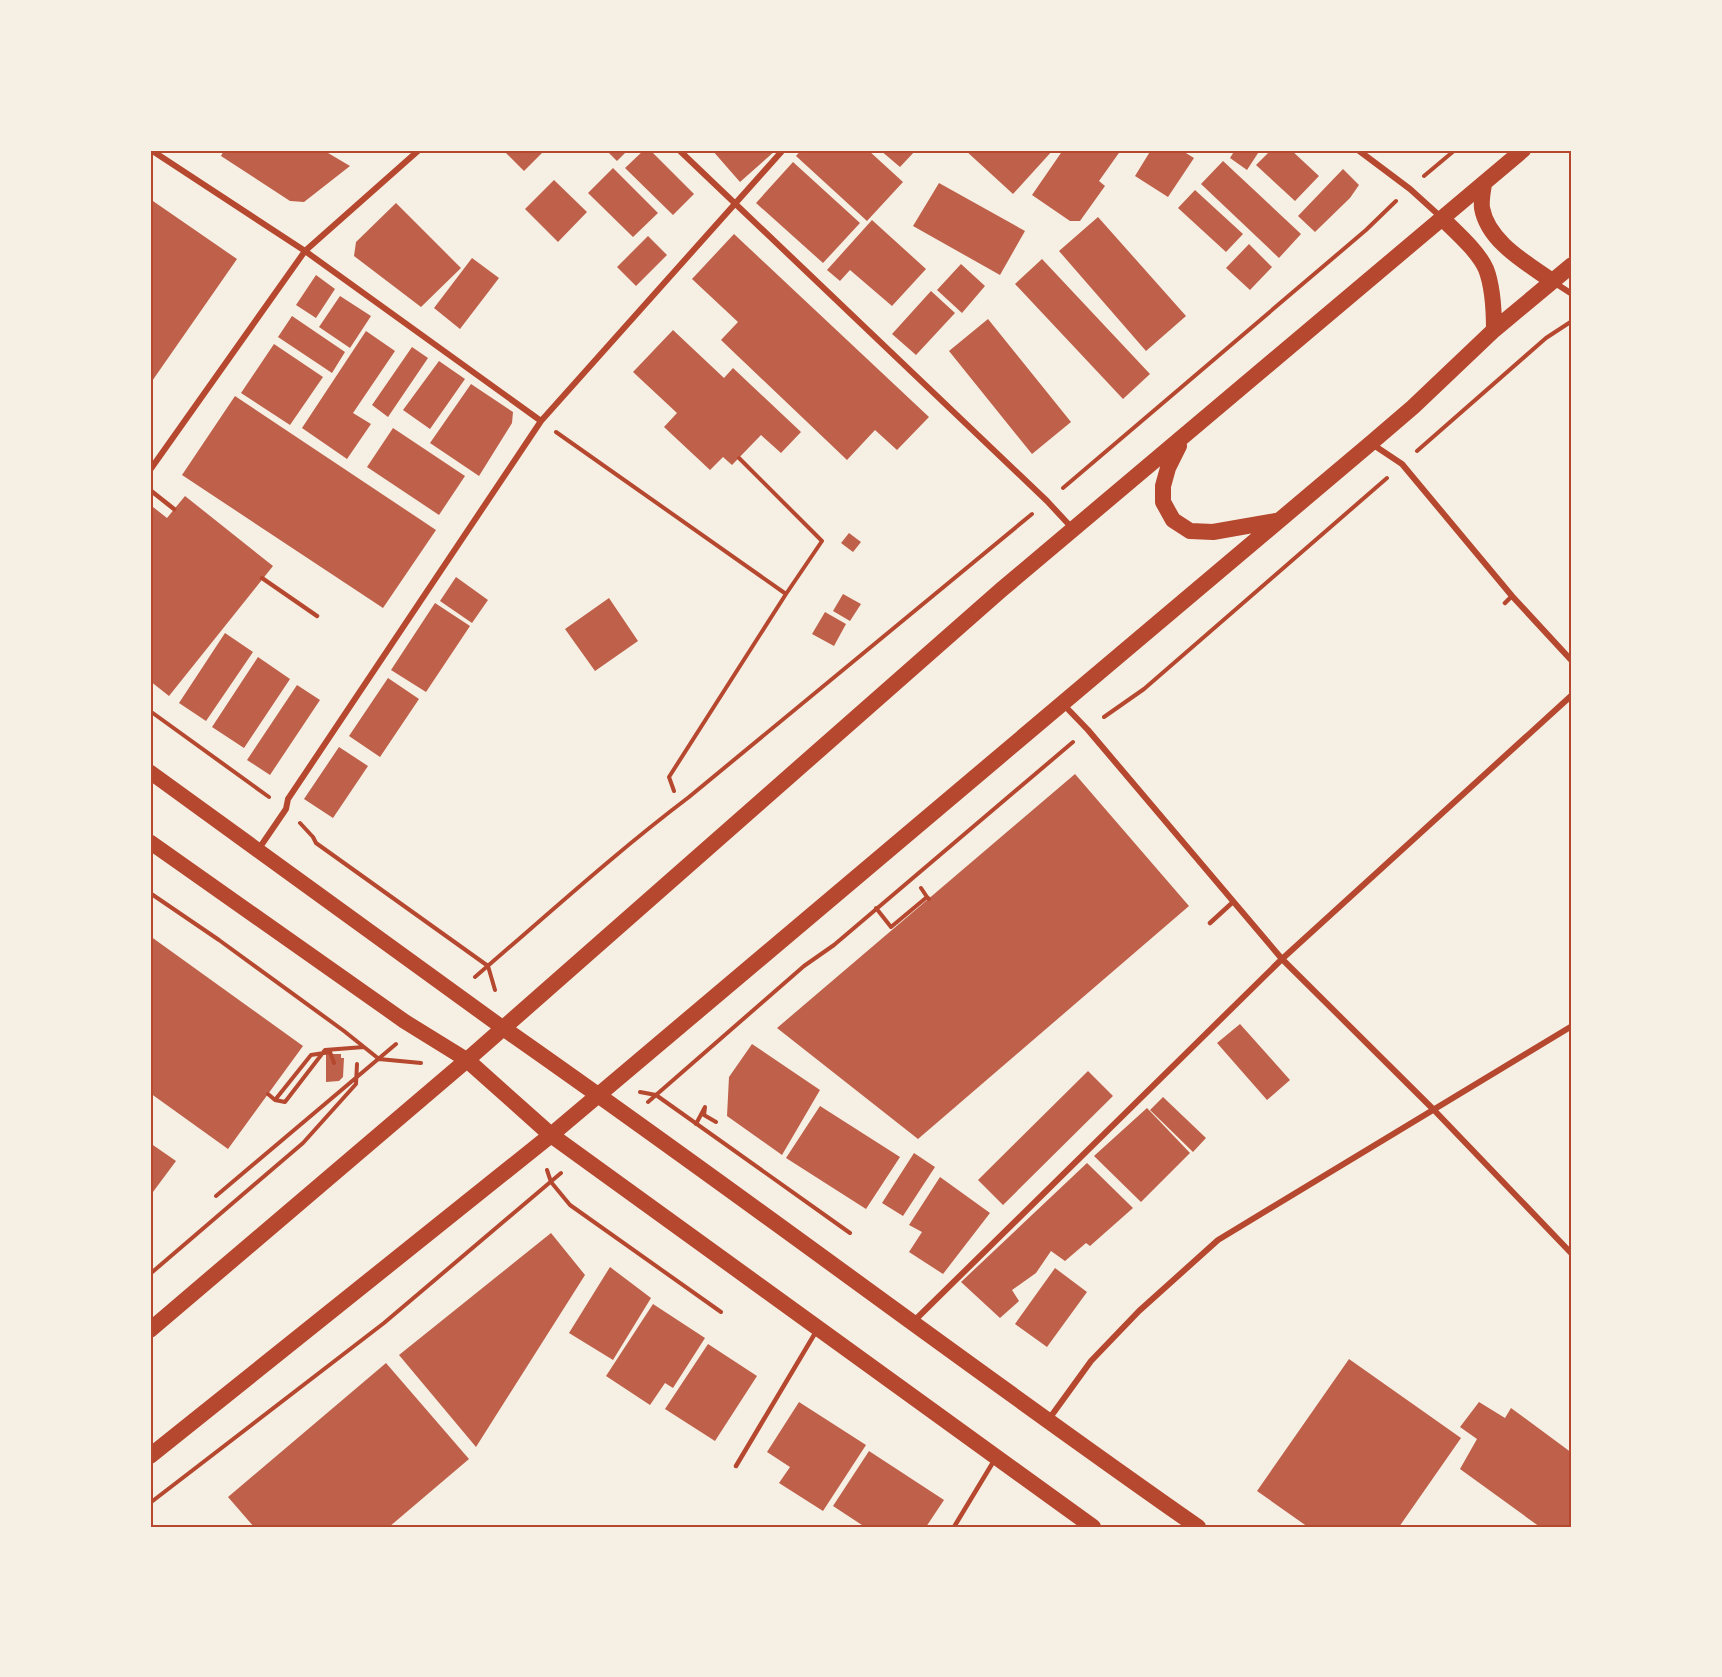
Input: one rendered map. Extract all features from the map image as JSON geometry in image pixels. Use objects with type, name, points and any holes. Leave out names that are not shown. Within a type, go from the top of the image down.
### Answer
[{"type":"highway","points":[[150,1330],[467,1060],[1001,590],[1524,150]]},
{"type":"highway","points":[[1484,184],[1482,208],[1491,229],[1511,252],[1552,281]]},
{"type":"highway","points":[[1443,219],[1466,242],[1486,268],[1494,330]]},
{"type":"highway","points":[[150,1456],[598,1095],[1371,443],[1413,407],[1494,330],[1572,265]]},
{"type":"highway","points":[[1184,438],[1167,468],[1163,486],[1163,502],[1173,520],[1190,531],[1213,532],[1280,520]]},
{"type":"highway","points":[[502,1028],[598,1095],[1047,1422],[1198,1527]]},
{"type":"highway","points":[[467,1060],[550,1135],[1093,1527]]},
{"type":"main road","points":[[150,772],[502,1028]]},
{"type":"main road","points":[[150,842],[404,1021],[467,1060]]},
{"type":"street","points":[[151,150],[305,251],[541,421]]},
{"type":"street","points":[[150,470],[305,251],[419,150]]},
{"type":"street","points":[[679,150],[1047,501],[1073,530]]},
{"type":"street","points":[[258,851],[286,809],[288,799],[541,421],[783,150]]},
{"type":"street","points":[[1358,150],[1410,189],[1443,219]]},
{"type":"street","points":[[1552,281],[1572,294]]},
{"type":"street","points":[[1371,443],[1402,464],[1512,596],[1572,661]]},
{"type":"street","points":[[912,1323],[1282,959],[1572,695]]},
{"type":"street","points":[[1062,703],[1093,735],[1282,959],[1434,1110],[1572,1254]]},
{"type":"street","points":[[1047,1422],[1091,1361],[1139,1311],[1218,1240],[1572,1026]]},
{"type":"lane","points":[[150,490],[174,509]]},
{"type":"lane","points":[[262,578],[316,616]]},
{"type":"lane","points":[[1505,603],[1512,596]]},
{"type":"lane","points":[[1210,923],[1233,902]]},
{"type":"lane","points":[[736,1466],[818,1328]]},
{"type":"lane","points":[[954,1527],[996,1457]]},
{"type":"path","points":[[1107,714],[1143,689],[1546,338],[1572,321]]},
{"type":"path","points":[[541,421],[786,594]]},
{"type":"path","points":[[674,791],[669,777],[822,541],[739,459]]},
{"type":"path","points":[[150,711],[286,809],[316,843],[440,931]]},
{"type":"path","points":[[850,1233],[656,1095],[804,966],[834,945],[1073,742]]},
{"type":"path","points":[[488,966],[650,827]]},
{"type":"path","points":[[876,908],[891,927],[928,898],[921,888]]},
{"type":"path","points":[[150,893],[221,942],[379,1059],[216,1196]]},
{"type":"path","points":[[268,1094],[275,1100],[285,1102],[325,1050],[364,1047]]},
{"type":"path","points":[[275,1100],[310,1055],[330,1052],[334,1063],[333,1049]]},
{"type":"path","points":[[150,1274],[303,1143],[356,1084],[357,1064]]},
{"type":"path","points":[[696,1124],[705,1107],[704,1115],[716,1122]]},
{"type":"path","points":[[150,1503],[384,1323],[551,1182],[570,1205],[721,1312]]},
{"type":"building","points":[[224,150],[323,150],[350,166],[304,202],[290,201],[221,156]]},
{"type":"building","points":[[503,150],[545,150],[524,171]]},
{"type":"building","points":[[606,150],[628,150],[617,161]]},
{"type":"building","points":[[644,150],[650,150],[694,194],[673,215],[625,168]]},
{"type":"building","points":[[712,150],[776,150],[740,182]]},
{"type":"building","points":[[801,150],[868,150],[903,182],[867,221],[796,156]]},
{"type":"building","points":[[880,150],[916,150],[900,167]]},
{"type":"building","points":[[965,150],[1053,150],[1013,194]]},
{"type":"building","points":[[1063,150],[1121,150],[1099,181],[1105,186],[1080,221],[1070,221],[1032,195]]},
{"type":"building","points":[[1151,150],[1181,150],[1194,158],[1168,197],[1135,176]]},
{"type":"building","points":[[1235,150],[1260,150],[1247,170],[1230,158]]},
{"type":"building","points":[[1271,150],[1291,150],[1319,176],[1295,201],[1256,165]]},
{"type":"building","points":[[1223,161],[1301,234],[1279,258],[1201,184]]},
{"type":"building","points":[[793,162],[860,223],[823,263],[756,203]]},
{"type":"building","points":[[613,168],[658,213],[633,237],[588,193]]},
{"type":"building","points":[[1343,169],[1359,185],[1350,198],[1315,232],[1298,216]]},
{"type":"building","points":[[554,180],[587,212],[558,242],[525,209]]},
{"type":"building","points":[[939,183],[1025,231],[1000,275],[913,226]]},
{"type":"building","points":[[1195,190],[1243,234],[1226,252],[1178,208]]},
{"type":"building","points":[[150,199],[237,259],[150,384]]},
{"type":"building","points":[[396,203],[461,268],[421,307],[354,256],[356,242]]},
{"type":"building","points":[[1098,217],[1186,316],[1146,351],[1059,251]]},
{"type":"building","points":[[872,220],[926,269],[892,306],[850,270],[840,281],[827,270]]},
{"type":"building","points":[[734,234],[929,417],[897,450],[875,430],[847,460],[721,340],[738,322],[692,279]]},
{"type":"building","points":[[648,236],[667,255],[636,286],[617,267]]},
{"type":"building","points":[[1249,244],[1272,267],[1250,290],[1226,268]]},
{"type":"building","points":[[472,258],[499,278],[460,329],[434,308]]},
{"type":"building","points":[[1042,259],[1150,374],[1123,399],[1015,284]]},
{"type":"building","points":[[961,264],[985,286],[962,313],[937,290]]},
{"type":"building","points":[[316,275],[335,289],[316,318],[296,305]]},
{"type":"building","points":[[931,291],[955,313],[916,355],[892,334]]},
{"type":"building","points":[[340,296],[371,316],[350,348],[319,327]]},
{"type":"building","points":[[292,316],[345,352],[332,373],[278,337]]},
{"type":"building","points":[[988,319],[1071,422],[1032,454],[949,351]]},
{"type":"building","points":[[673,330],[724,378],[733,368],[801,432],[781,453],[761,435],[732,465],[723,457],[710,470],[664,427],[677,413],[633,372]]},
{"type":"building","points":[[366,331],[395,351],[353,413],[371,424],[347,459],[302,428]]},
{"type":"building","points":[[274,344],[323,377],[290,425],[241,393]]},
{"type":"building","points":[[412,347],[428,358],[388,417],[372,405]]},
{"type":"building","points":[[439,361],[465,379],[430,429],[403,410]]},
{"type":"building","points":[[471,384],[513,412],[512,423],[479,476],[430,443]]},
{"type":"building","points":[[235,396],[436,530],[383,608],[182,475]]},
{"type":"building","points":[[393,428],[465,476],[439,515],[367,467]]},
{"type":"building","points":[[185,496],[273,566],[169,696],[150,681],[150,511],[153,507],[167,518]]},
{"type":"building","points":[[849,533],[861,542],[853,552],[841,543]]},
{"type":"building","points":[[456,577],[488,600],[472,623],[440,601]]},
{"type":"building","points":[[843,594],[861,604],[850,621],[833,611]]},
{"type":"building","points":[[609,598],[638,641],[595,671],[565,629]]},
{"type":"building","points":[[435,603],[470,626],[426,692],[391,670]]},
{"type":"building","points":[[825,612],[846,624],[834,646],[812,634]]},
{"type":"building","points":[[225,633],[253,652],[206,721],[179,703]]},
{"type":"building","points":[[258,657],[290,679],[244,748],[212,727]]},
{"type":"building","points":[[388,678],[419,699],[380,757],[349,736]]},
{"type":"building","points":[[297,685],[320,700],[270,775],[247,760]]},
{"type":"building","points":[[339,747],[368,766],[333,818],[304,799]]},
{"type":"building","points":[[1075,774],[1189,906],[918,1139],[777,1028]]},
{"type":"building","points":[[150,936],[303,1046],[228,1149],[150,1093]]},
{"type":"building","points":[[1240,1024],[1290,1080],[1267,1100],[1217,1043]]},
{"type":"building","points":[[752,1044],[820,1090],[782,1155],[727,1116],[729,1077]]},
{"type":"building","points":[[326,1054],[341,1054],[341,1058],[344,1058],[343,1077],[339,1081],[326,1082]]},
{"type":"building","points":[[1088,1071],[1113,1096],[1003,1205],[978,1180]]},
{"type":"building","points":[[1163,1097],[1206,1138],[1193,1152],[1150,1110]]},
{"type":"building","points":[[820,1106],[900,1157],[866,1209],[786,1158]]},
{"type":"building","points":[[1147,1108],[1190,1153],[1141,1202],[1094,1156]]},
{"type":"building","points":[[150,1143],[176,1161],[150,1196]]},
{"type":"building","points":[[914,1153],[935,1167],[903,1216],[882,1203]]},
{"type":"building","points":[[1087,1163],[1133,1208],[1090,1246],[1086,1243],[1065,1261],[1051,1251],[1036,1273],[1012,1290],[1019,1301],[1000,1318],[961,1282]]},
{"type":"building","points":[[940,1177],[990,1213],[943,1274],[909,1252],[922,1232],[909,1225]]},
{"type":"building","points":[[551,1233],[585,1275],[476,1447],[399,1355]]},
{"type":"building","points":[[610,1267],[651,1298],[613,1360],[569,1333]]},
{"type":"building","points":[[1055,1268],[1087,1292],[1047,1347],[1015,1324]]},
{"type":"building","points":[[653,1304],[705,1338],[673,1388],[665,1383],[650,1405],[606,1376]]},
{"type":"building","points":[[708,1344],[757,1376],[715,1441],[665,1409]]},
{"type":"building","points":[[1349,1359],[1461,1438],[1399,1527],[1308,1527],[1257,1491]]},
{"type":"building","points":[[386,1363],[469,1459],[389,1527],[254,1527],[228,1497]]},
{"type":"building","points":[[799,1402],[866,1445],[823,1511],[779,1483],[790,1467],[767,1452]]},
{"type":"building","points":[[1479,1402],[1505,1418],[1511,1408],[1572,1453],[1572,1522],[1569,1527],[1540,1527],[1460,1469],[1477,1439],[1460,1427]]},
{"type":"building","points":[[869,1451],[944,1500],[926,1527],[865,1527],[833,1506]]}]
